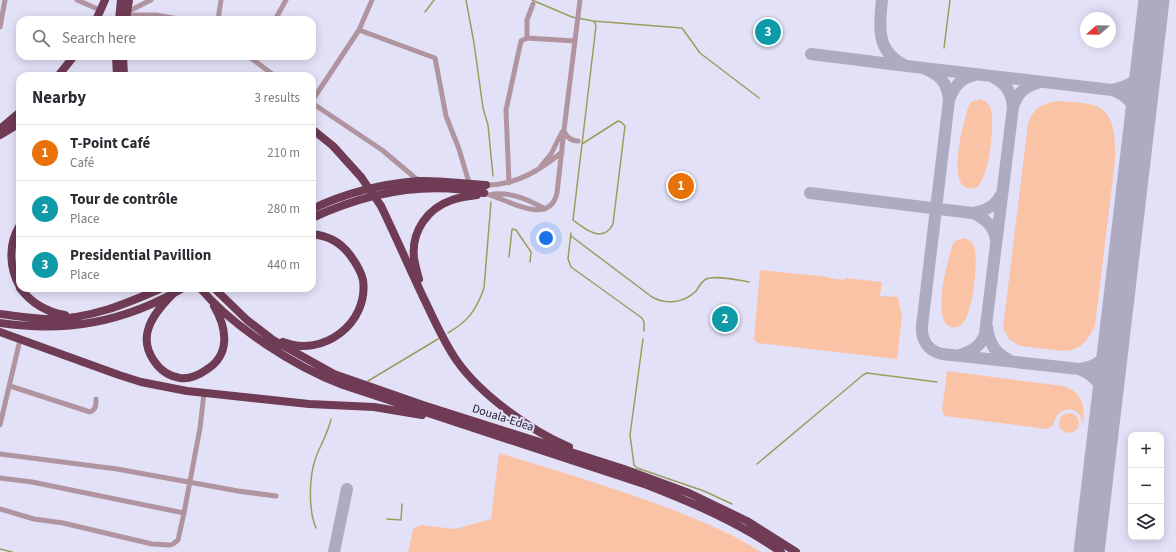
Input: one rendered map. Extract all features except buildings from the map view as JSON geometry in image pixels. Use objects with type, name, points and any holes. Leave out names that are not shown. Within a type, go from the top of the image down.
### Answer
[{"type":"highway","points":[[98,16],[105,0]]},
{"type":"highway","points":[[119,16],[121,0]]},
{"type":"highway","points":[[127,16],[129,0]]},
{"type":"highway","points":[[61,72],[71,60]]},
{"type":"highway","points":[[116,60],[117,72]]},
{"type":"highway","points":[[123,60],[124,72]]},
{"type":"highway","points":[[0,129],[16,115]]},
{"type":"highway","points":[[0,136],[16,126]]},
{"type":"highway","points":[[316,132],[333,146],[362,177],[380,206],[443,338],[464,371],[500,404],[542,434],[560,443],[624,469]]},
{"type":"highway","points":[[316,206],[335,198],[362,190],[419,181],[486,191]]},
{"type":"highway","points":[[316,216],[339,206],[384,193],[420,189],[470,188]]},
{"type":"highway","points":[[423,297],[414,258],[414,243],[417,231],[424,219],[433,211],[452,200],[486,191]]},
{"type":"highway","points":[[16,232],[11,248],[12,265],[16,281]]},
{"type":"highway","points":[[247,320],[273,338],[290,345],[305,346],[317,345],[329,341],[343,332],[352,322],[359,309],[362,296],[363,279],[357,264],[339,243],[328,237],[316,235]]},
{"type":"highway","points":[[23,292],[31,301],[42,308],[55,313],[80,316]]},
{"type":"highway","points":[[0,314],[50,319],[80,316],[109,310],[152,292]]},
{"type":"highway","points":[[0,323],[25,327],[53,327],[90,323],[136,311],[177,292]]},
{"type":"highway","name":"Douala-Edea","points":[[203,292],[210,300],[236,322],[266,344],[317,375],[447,420],[619,476],[684,500],[741,528],[781,552]]},
{"type":"highway","name":"Douala-Edea","points":[[218,292],[247,320],[273,340],[334,374],[417,403],[624,469],[682,490],[747,521],[796,552]]},
{"type":"highway","points":[[172,295],[156,312],[148,330],[148,342],[151,358],[169,375],[180,378],[191,377],[207,370],[219,360],[222,352],[224,332],[221,319],[210,300]]},
{"type":"highway","points":[[0,332],[119,376],[141,382],[204,393],[309,404],[374,407],[447,420]]},
{"type":"street","points":[[0,27],[5,0]]},
{"type":"street","points":[[77,0],[100,10]]},
{"type":"street","points":[[127,16],[151,0]]},
{"type":"street","points":[[219,16],[221,0]]},
{"type":"street","points":[[277,16],[286,0]]},
{"type":"street","points":[[316,96],[359,30],[372,0]]},
{"type":"street","points":[[486,191],[524,207],[537,210],[545,209],[552,204],[556,198],[580,0]]},
{"type":"street","points":[[527,38],[526,26],[533,4]]},
{"type":"street","points":[[127,16],[162,16]]},
{"type":"street","points":[[359,30],[435,58],[446,116],[459,149],[470,188]]},
{"type":"street","points":[[509,183],[506,110],[521,41],[527,38],[575,41]]},
{"type":"street","points":[[254,60],[270,72]]},
{"type":"street","points":[[316,105],[382,150],[419,181]]},
{"type":"street","points":[[564,128],[572,141],[578,140]]},
{"type":"street","points":[[536,171],[551,154],[564,128]]},
{"type":"street","points":[[486,191],[519,180],[536,171],[562,152]]},
{"type":"street","points":[[486,191],[518,196],[545,209]]},
{"type":"street","points":[[0,424],[20,340]]},
{"type":"street","points":[[10,386],[90,412],[96,407],[96,399]]},
{"type":"street","points":[[0,509],[34,519],[152,544],[170,545],[178,540],[184,514],[204,393]]},
{"type":"street","points":[[0,454],[117,469],[232,490],[276,496]]},
{"type":"street","points":[[0,478],[32,482],[184,514]]},
{"type":"shaded area","points":[[981,99],[990,107],[992,114],[992,136],[985,173],[977,187],[970,188],[965,187],[960,182],[957,161],[961,135],[969,105],[971,102]]},
{"type":"shaded area","points":[[1057,101],[1078,102],[1098,107],[1109,117],[1112,123],[1115,138],[1115,161],[1095,326],[1087,340],[1079,347],[1064,351],[1020,346],[1009,339],[1003,328],[1028,124],[1035,110],[1042,105]]},
{"type":"shaded area","points":[[965,238],[974,246],[976,263],[974,287],[969,311],[965,320],[960,326],[954,327],[949,326],[944,320],[941,300],[945,274],[953,244],[955,241]]},
{"type":"shaded area","points":[[760,270],[845,280],[845,278],[882,282],[880,296],[898,297],[902,317],[897,359],[757,343],[754,339]]},
{"type":"shaded area","points":[[947,371],[1063,386],[1075,392],[1082,401],[1084,412],[1083,426],[1083,422],[1079,414],[1073,410],[1065,410],[1058,414],[1052,426],[1047,429],[945,416],[942,410]]},
{"type":"shaded area","points":[[1069,413],[1076,416],[1079,423],[1076,430],[1069,433],[1062,430],[1059,423],[1062,416]]},
{"type":"shaded area","points":[[499,453],[614,489],[681,513],[732,535],[761,552],[408,552],[413,529],[421,525],[455,529],[491,519]]},
{"type":"waterway","points":[[425,12],[434,0]]},
{"type":"waterway","points":[[466,0],[474,43],[483,108],[488,125],[493,176]]},
{"type":"waterway","points":[[532,0],[572,17],[593,21],[682,28],[700,53],[759,98]]},
{"type":"waterway","points":[[944,48],[950,0]]},
{"type":"waterway","points":[[582,144],[618,121],[625,126],[613,224],[609,230],[604,233],[594,233],[573,220],[596,26],[593,21]]},
{"type":"waterway","points":[[448,333],[466,320],[478,303],[484,288],[491,202]]},
{"type":"waterway","points":[[509,257],[512,229],[516,230],[531,252],[530,262]]},
{"type":"waterway","points":[[571,233],[568,259],[571,267],[642,318],[644,322],[644,331]]},
{"type":"waterway","points":[[571,236],[657,300],[675,302],[686,298],[696,291],[704,280],[710,278],[727,278],[749,282]]},
{"type":"waterway","points":[[368,381],[438,339]]},
{"type":"waterway","points":[[643,339],[630,435],[634,465],[637,468],[704,491],[732,504]]},
{"type":"waterway","points":[[757,464],[867,373],[937,382]]},
{"type":"waterway","points":[[316,528],[313,520],[310,492],[312,473],[316,457],[331,419]]},
{"type":"waterway","points":[[387,519],[401,520],[402,504]]},
{"type":"waterway","points":[[0,549],[12,552]]},
{"type":"taxiway","points":[[882,0],[880,19],[881,37],[888,53],[904,65]]},
{"type":"taxiway","points":[[811,54],[1112,90],[1127,98],[1134,106],[1140,122]]},
{"type":"taxiway","points":[[1112,90],[1132,83],[1140,76],[1146,67]]},
{"type":"taxiway","points":[[923,68],[934,73],[942,80],[948,93],[949,100],[922,326],[926,344],[929,348],[942,354],[1079,369],[1090,375],[1098,382],[1103,392],[1106,404]]},
{"type":"taxiway","points":[[949,100],[958,84],[965,78],[975,75]]},
{"type":"taxiway","points":[[993,77],[998,79],[1008,89],[1013,107]]},
{"type":"taxiway","points":[[959,355],[975,348],[981,342],[985,334],[1013,107],[1017,97],[1022,91],[1040,82]]},
{"type":"taxiway","points":[[810,193],[972,213],[982,211],[994,205],[1002,193]]},
{"type":"taxiway","points":[[972,213],[981,217],[988,223],[995,235],[996,240]]},
{"type":"taxiway","points":[[987,327],[989,338],[996,351],[1009,360]]},
{"type":"taxiway","points":[[1079,369],[1092,366],[1101,361],[1108,353],[1114,342]]},
{"type":"taxiway","points":[[334,552],[347,489]]},
{"type":"runway","points":[[1089,552],[1154,0]]},
{"type":"place","name":"Presidential Pavillion","points":[[768,32]]},
{"type":"place","name":"T-Point Café","points":[[681,186]]},
{"type":"place","name":"Tour de contrôle","points":[[725,319]]}]
